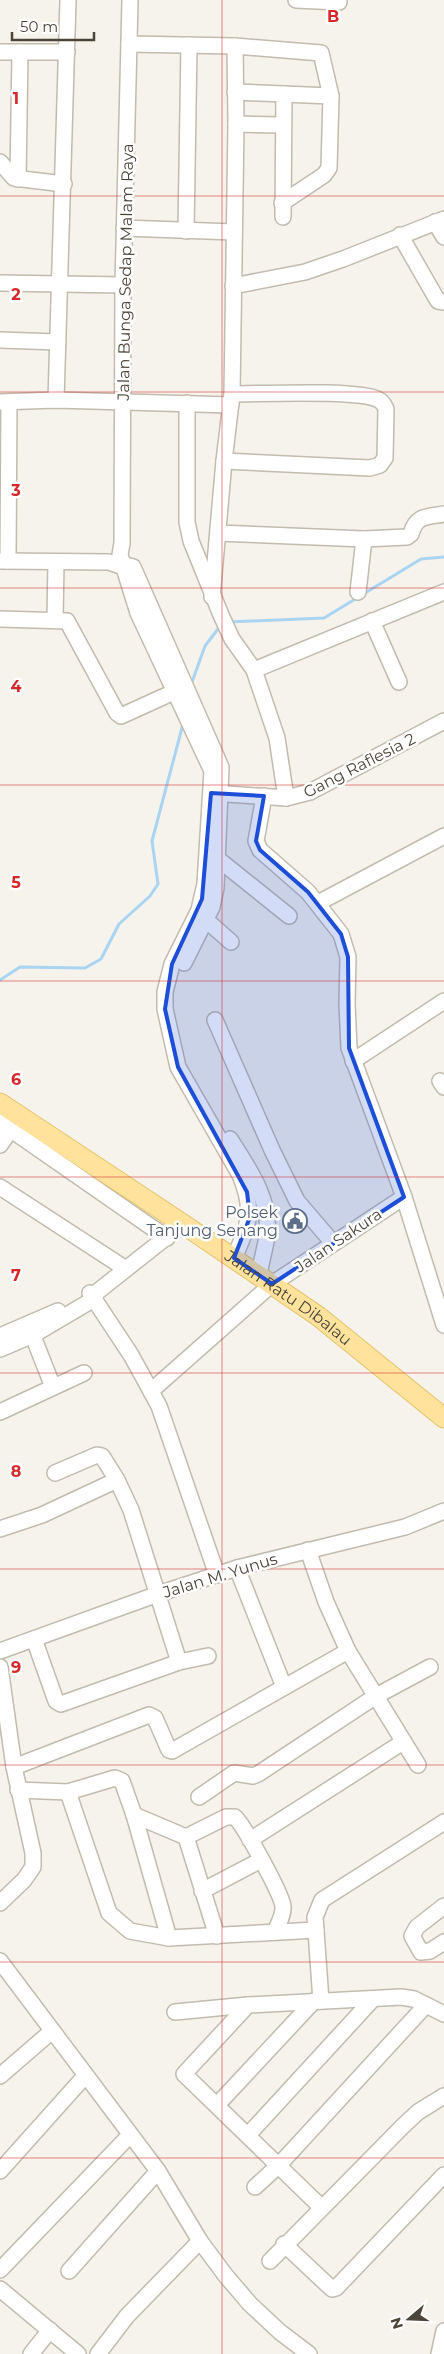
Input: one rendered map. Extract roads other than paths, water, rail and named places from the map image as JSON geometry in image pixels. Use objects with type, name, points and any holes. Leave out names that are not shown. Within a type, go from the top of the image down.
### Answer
[{"type":"main road","name":"Jalan Ratu Dibalau","points":[[0,1103],[10,1123],[184,1224],[266,1279],[350,1340],[444,1418]]},
{"type":"street","points":[[56,400],[68,52],[68,0]]},
{"type":"street","name":"Jalan Bunga Sedap Malam Raya","points":[[130,0],[123,284],[122,558],[138,613],[219,759],[202,899],[172,964],[165,992],[165,1009],[178,1067],[247,1192],[250,1217],[248,1227],[234,1258]]},
{"type":"street","points":[[296,0],[339,2]]},
{"type":"street","points":[[129,44],[235,46],[321,53],[330,96],[329,168],[324,175],[282,210],[284,94]]},
{"type":"street","points":[[186,231],[189,45]]},
{"type":"street","points":[[212,596],[224,461],[232,400],[236,124],[234,92],[235,46]]},
{"type":"street","points":[[0,52],[68,52]]},
{"type":"street","points":[[18,179],[20,52]]},
{"type":"street","points":[[234,92],[330,96]]},
{"type":"street","points":[[236,124],[283,125]]},
{"type":"street","points":[[0,162],[14,178],[64,184]]},
{"type":"street","points":[[233,286],[306,272],[343,260],[440,220],[444,237]]},
{"type":"street","points":[[124,228],[234,232]]},
{"type":"street","points":[[400,235],[438,301],[444,302]]},
{"type":"street","points":[[0,283],[123,284]]},
{"type":"street","points":[[0,340],[58,342]]},
{"type":"street","points":[[122,558],[56,562],[4,561],[5,402],[56,400],[187,403],[318,394],[362,396],[378,399],[384,404],[386,409],[385,458],[380,465],[370,468],[224,461]]},
{"type":"street","points":[[187,403],[188,530],[220,615],[232,639],[254,670],[277,738],[286,798]]},
{"type":"street","points":[[218,534],[364,539],[407,537],[411,534],[414,524],[420,518],[444,514]]},
{"type":"street","points":[[358,592],[364,539]]},
{"type":"street","points":[[55,619],[56,562]]},
{"type":"street","points":[[254,670],[444,592]]},
{"type":"street","points":[[0,619],[55,619],[70,623],[119,715],[127,715],[184,695]]},
{"type":"street","points":[[372,621],[399,682]]},
{"type":"street","name":"Jalan Bunga Sedap Malam Raya","points":[[184,695],[190,723],[212,771],[216,794],[218,859],[216,888],[212,907],[177,981],[174,997],[175,1010],[180,1042],[195,1083],[251,1173],[264,1201],[267,1235],[266,1279]]},
{"type":"street","name":"Gang Raflesia 2","points":[[216,794],[286,798],[310,792],[444,721]]},
{"type":"street","points":[[264,796],[257,846],[262,853],[318,903],[341,934],[348,958],[348,1036],[354,1061],[380,1126],[404,1196],[444,1325]]},
{"type":"street","points":[[318,903],[444,836]]},
{"type":"street","points":[[218,859],[289,916]]},
{"type":"street","points":[[206,920],[231,942]]},
{"type":"street","points":[[354,1061],[444,1001]]},
{"type":"street","points":[[215,1020],[272,1150],[297,1201],[333,1243]]},
{"type":"street","points":[[0,1145],[10,1123],[167,1238]]},
{"type":"street","points":[[0,1187],[126,1269]]},
{"type":"street","name":"Jalan Sakura","points":[[151,1391],[266,1279],[333,1243],[404,1196]]},
{"type":"street","points":[[0,1349],[94,1295],[184,1224]]},
{"type":"street","points":[[94,1295],[131,1354],[151,1391],[169,1433],[217,1575]]},
{"type":"street","points":[[0,1336],[31,1330]]},
{"type":"street","points":[[31,1330],[53,1387]]},
{"type":"street","points":[[0,1412],[84,1373]]},
{"type":"street","points":[[55,1473],[97,1455],[102,1456],[108,1462],[130,1510],[179,1662]]},
{"type":"street","points":[[0,1529],[42,1515],[117,1480]]},
{"type":"street","name":"Jalan M. Yunus","points":[[0,1651],[158,1594],[237,1568],[405,1527],[444,1511]]},
{"type":"street","points":[[308,1550],[326,1602],[348,1651],[418,1765]]},
{"type":"street","points":[[237,1568],[284,1687]]},
{"type":"street","points":[[34,1639],[56,1701],[60,1704],[179,1662],[208,1656]]},
{"type":"street","points":[[14,1767],[149,1714],[155,1718],[169,1750],[172,1751],[348,1651]]},
{"type":"street","points":[[0,1667],[18,1790],[33,1853],[33,1867],[24,1880],[0,1904]]},
{"type":"street","points":[[199,1797],[234,1773],[253,1776],[258,1774],[376,1696],[430,1667]]},
{"type":"street","points":[[250,1840],[403,1742]]},
{"type":"street","points":[[18,1790],[68,1792],[115,1778],[119,1779],[125,1786],[169,1938]]},
{"type":"street","points":[[68,1792],[108,1914],[130,1931],[169,1938],[316,1930]]},
{"type":"street","points":[[134,1815],[186,1837],[230,1816],[237,1819],[261,1860],[282,1905],[282,1913],[275,1932]]},
{"type":"street","points":[[217,2106],[318,2001],[316,1910],[322,1900],[444,1822]]},
{"type":"street","points":[[186,1837],[217,1936]]},
{"type":"street","points":[[202,1891],[261,1860]]},
{"type":"street","points":[[444,1906],[417,1927],[412,1936],[421,1952],[430,1951],[444,1942]]},
{"type":"street","points":[[0,1961],[158,2171],[200,2241],[250,2304],[280,2332],[309,2354]]},
{"type":"street","points":[[175,2012],[248,2005],[408,1998],[444,2014]]},
{"type":"street","points":[[248,2135],[373,1999]]},
{"type":"street","points":[[248,2005],[184,2074],[321,2207]]},
{"type":"street","points":[[255,2187],[279,2165],[426,2005]]},
{"type":"street","points":[[0,2076],[52,2031]]},
{"type":"street","points":[[0,2171],[85,2076]]},
{"type":"street","points":[[270,2261],[284,2244],[402,2126],[418,2112],[444,2096]]},
{"type":"street","points":[[0,2270],[130,2135]]},
{"type":"street","points":[[69,2271],[158,2171]]},
{"type":"street","points":[[284,2244],[330,2288],[336,2288],[444,2175]]},
{"type":"street","points":[[98,2354],[127,2316],[200,2241]]},
{"type":"street","points":[[1,2291],[78,2354]]},
{"type":"street","points":[[31,2354],[50,2330]]},
{"type":"street","points":[[439,2354],[444,2331]]},
{"type":"waterway","points":[[229,622],[324,618],[421,559],[444,557]]},
{"type":"waterway","points":[[192,682],[205,646],[221,625]]},
{"type":"waterway","points":[[0,980],[20,967],[85,968],[101,959],[119,924],[150,896],[158,884],[152,841],[183,724]]},
{"type":"place","name":"Polsek Tanjung Senang","points":[[295,1221]]}]
